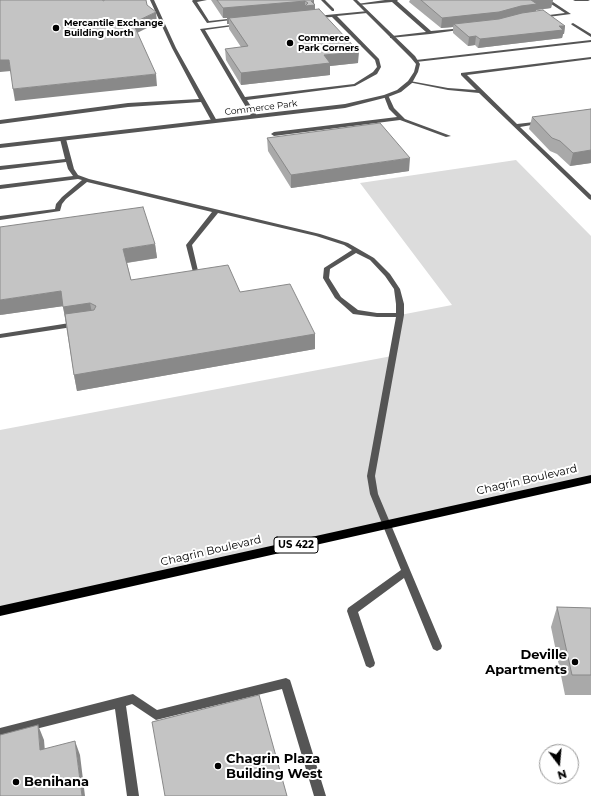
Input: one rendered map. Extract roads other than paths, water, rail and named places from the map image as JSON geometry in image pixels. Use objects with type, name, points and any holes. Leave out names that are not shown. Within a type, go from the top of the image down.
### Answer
[{"type":"main road","name":"Chagrin Boulevard","points":[[0,611],[591,479]]},
{"type":"street","points":[[152,0],[174,48],[214,121]]},
{"type":"street","points":[[205,0],[194,1],[208,22],[239,19]]},
{"type":"street","points":[[243,99],[355,85],[375,73],[380,67],[377,60],[323,0]]},
{"type":"street","points":[[357,2],[367,0]]},
{"type":"street","points":[[393,0],[430,33]]},
{"type":"street","points":[[357,2],[396,0]]},
{"type":"street","points":[[534,18],[569,14],[548,0]]},
{"type":"street","points":[[575,0],[588,0]]},
{"type":"street","points":[[357,2],[416,60],[418,64],[416,72],[410,82],[448,89],[480,92]]},
{"type":"street","points":[[311,18],[363,7]]},
{"type":"street","points":[[310,13],[367,12]]},
{"type":"street","points":[[248,24],[202,29],[254,116]]},
{"type":"street","points":[[573,24],[591,36]]},
{"type":"street","points":[[392,37],[468,28]]},
{"type":"street","points":[[416,60],[591,41]]},
{"type":"street","points":[[591,58],[463,74],[591,198]]},
{"type":"street","name":"Commerce Park","points":[[0,146],[345,106],[386,96],[399,91],[410,82]]},
{"type":"street","points":[[386,96],[392,109],[400,118]]},
{"type":"street","points":[[0,122],[128,104],[202,100]]},
{"type":"street","points":[[274,134],[400,118],[448,136]]},
{"type":"street","points":[[515,126],[547,121]]},
{"type":"street","points":[[63,139],[71,168],[82,178]]},
{"type":"street","points":[[0,168],[68,160]]},
{"type":"street","points":[[0,218],[58,210],[59,204],[82,178]]},
{"type":"street","points":[[0,187],[82,178],[318,235],[346,244],[372,258],[388,275],[397,289],[400,304],[400,315],[371,476],[374,494],[388,524],[405,572],[437,646]]},
{"type":"street","points":[[196,276],[189,245],[216,211]]},
{"type":"street","points":[[356,250],[327,268],[326,278],[338,298],[356,312],[377,315],[400,315]]},
{"type":"street","points":[[0,336],[85,323]]},
{"type":"street","points":[[370,663],[352,611],[405,572]]},
{"type":"street","points":[[0,733],[133,699],[156,716],[286,682],[320,796]]},
{"type":"street","points":[[120,703],[133,796]]},
{"type":"place","name":"Mercantile Exchange Building North","points":[[56,28]]},
{"type":"place","name":"Commerce Park Corners","points":[[290,43]]},
{"type":"place","name":"Deville Apartments","points":[[575,662]]},
{"type":"place","name":"Chagrin Plaza Building West","points":[[218,766]]},
{"type":"place","name":"Benihana","points":[[16,782]]}]
